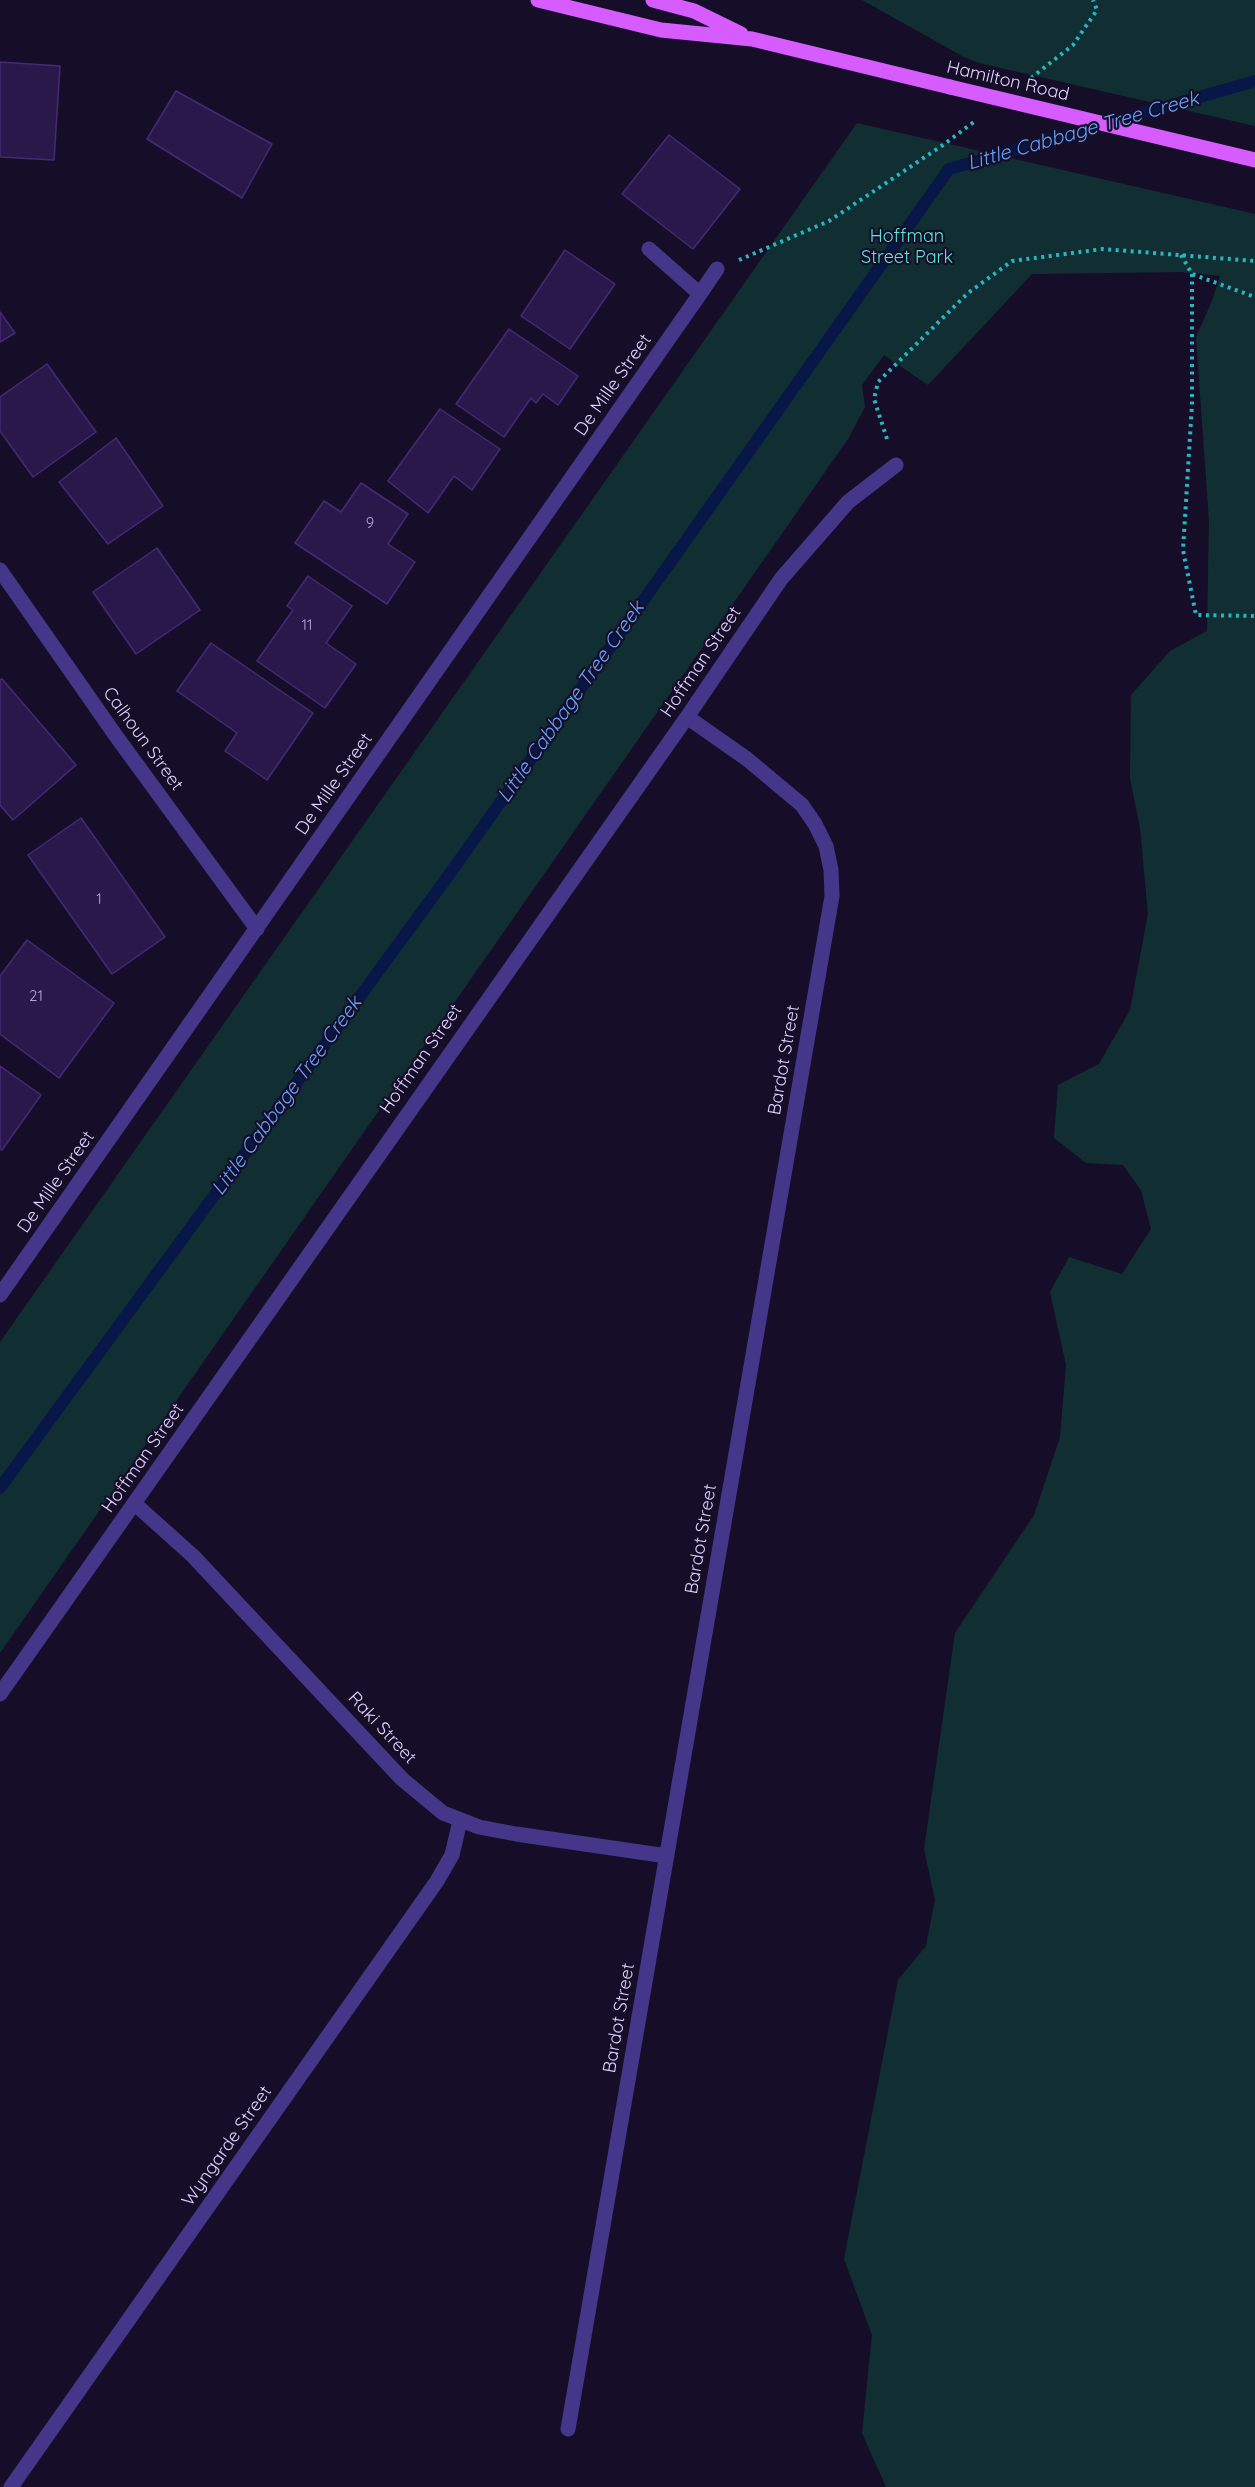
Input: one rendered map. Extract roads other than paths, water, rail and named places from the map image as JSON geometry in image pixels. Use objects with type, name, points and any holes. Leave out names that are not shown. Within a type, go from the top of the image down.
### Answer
[{"type":"main road","name":"Hamilton Road","points":[[538,0],[660,30],[752,39],[1255,160]]},
{"type":"main road","name":"Hamilton Road","points":[[653,0],[694,11],[752,39]]},
{"type":"street","points":[[649,249],[700,294]]},
{"type":"street","name":"De Mille Street","points":[[0,1295],[717,269]]},
{"type":"street","name":"Hoffman Street","points":[[0,1694],[687,717],[781,579],[848,502],[896,465]]},
{"type":"street","name":"Calhoun Street","points":[[2,576],[257,929]]},
{"type":"street","name":"Bardot Street","points":[[568,2429],[832,896],[831,870],[826,846],[815,824],[802,806],[747,759],[687,717]]},
{"type":"street","name":"Raki Street","points":[[135,1504],[193,1556],[402,1779],[443,1813],[460,1821],[516,1834],[667,1856]]},
{"type":"street","name":"Wyngarde Street","points":[[12,2487],[437,1881],[452,1855],[460,1821]]},
{"type":"waterway","name":"Little Cabbage Tree Creek","points":[[0,1488],[451,872],[949,169],[1255,81]]},
{"type":"park label","name":"Hoffman Street Park","points":[[907,247]]}]
